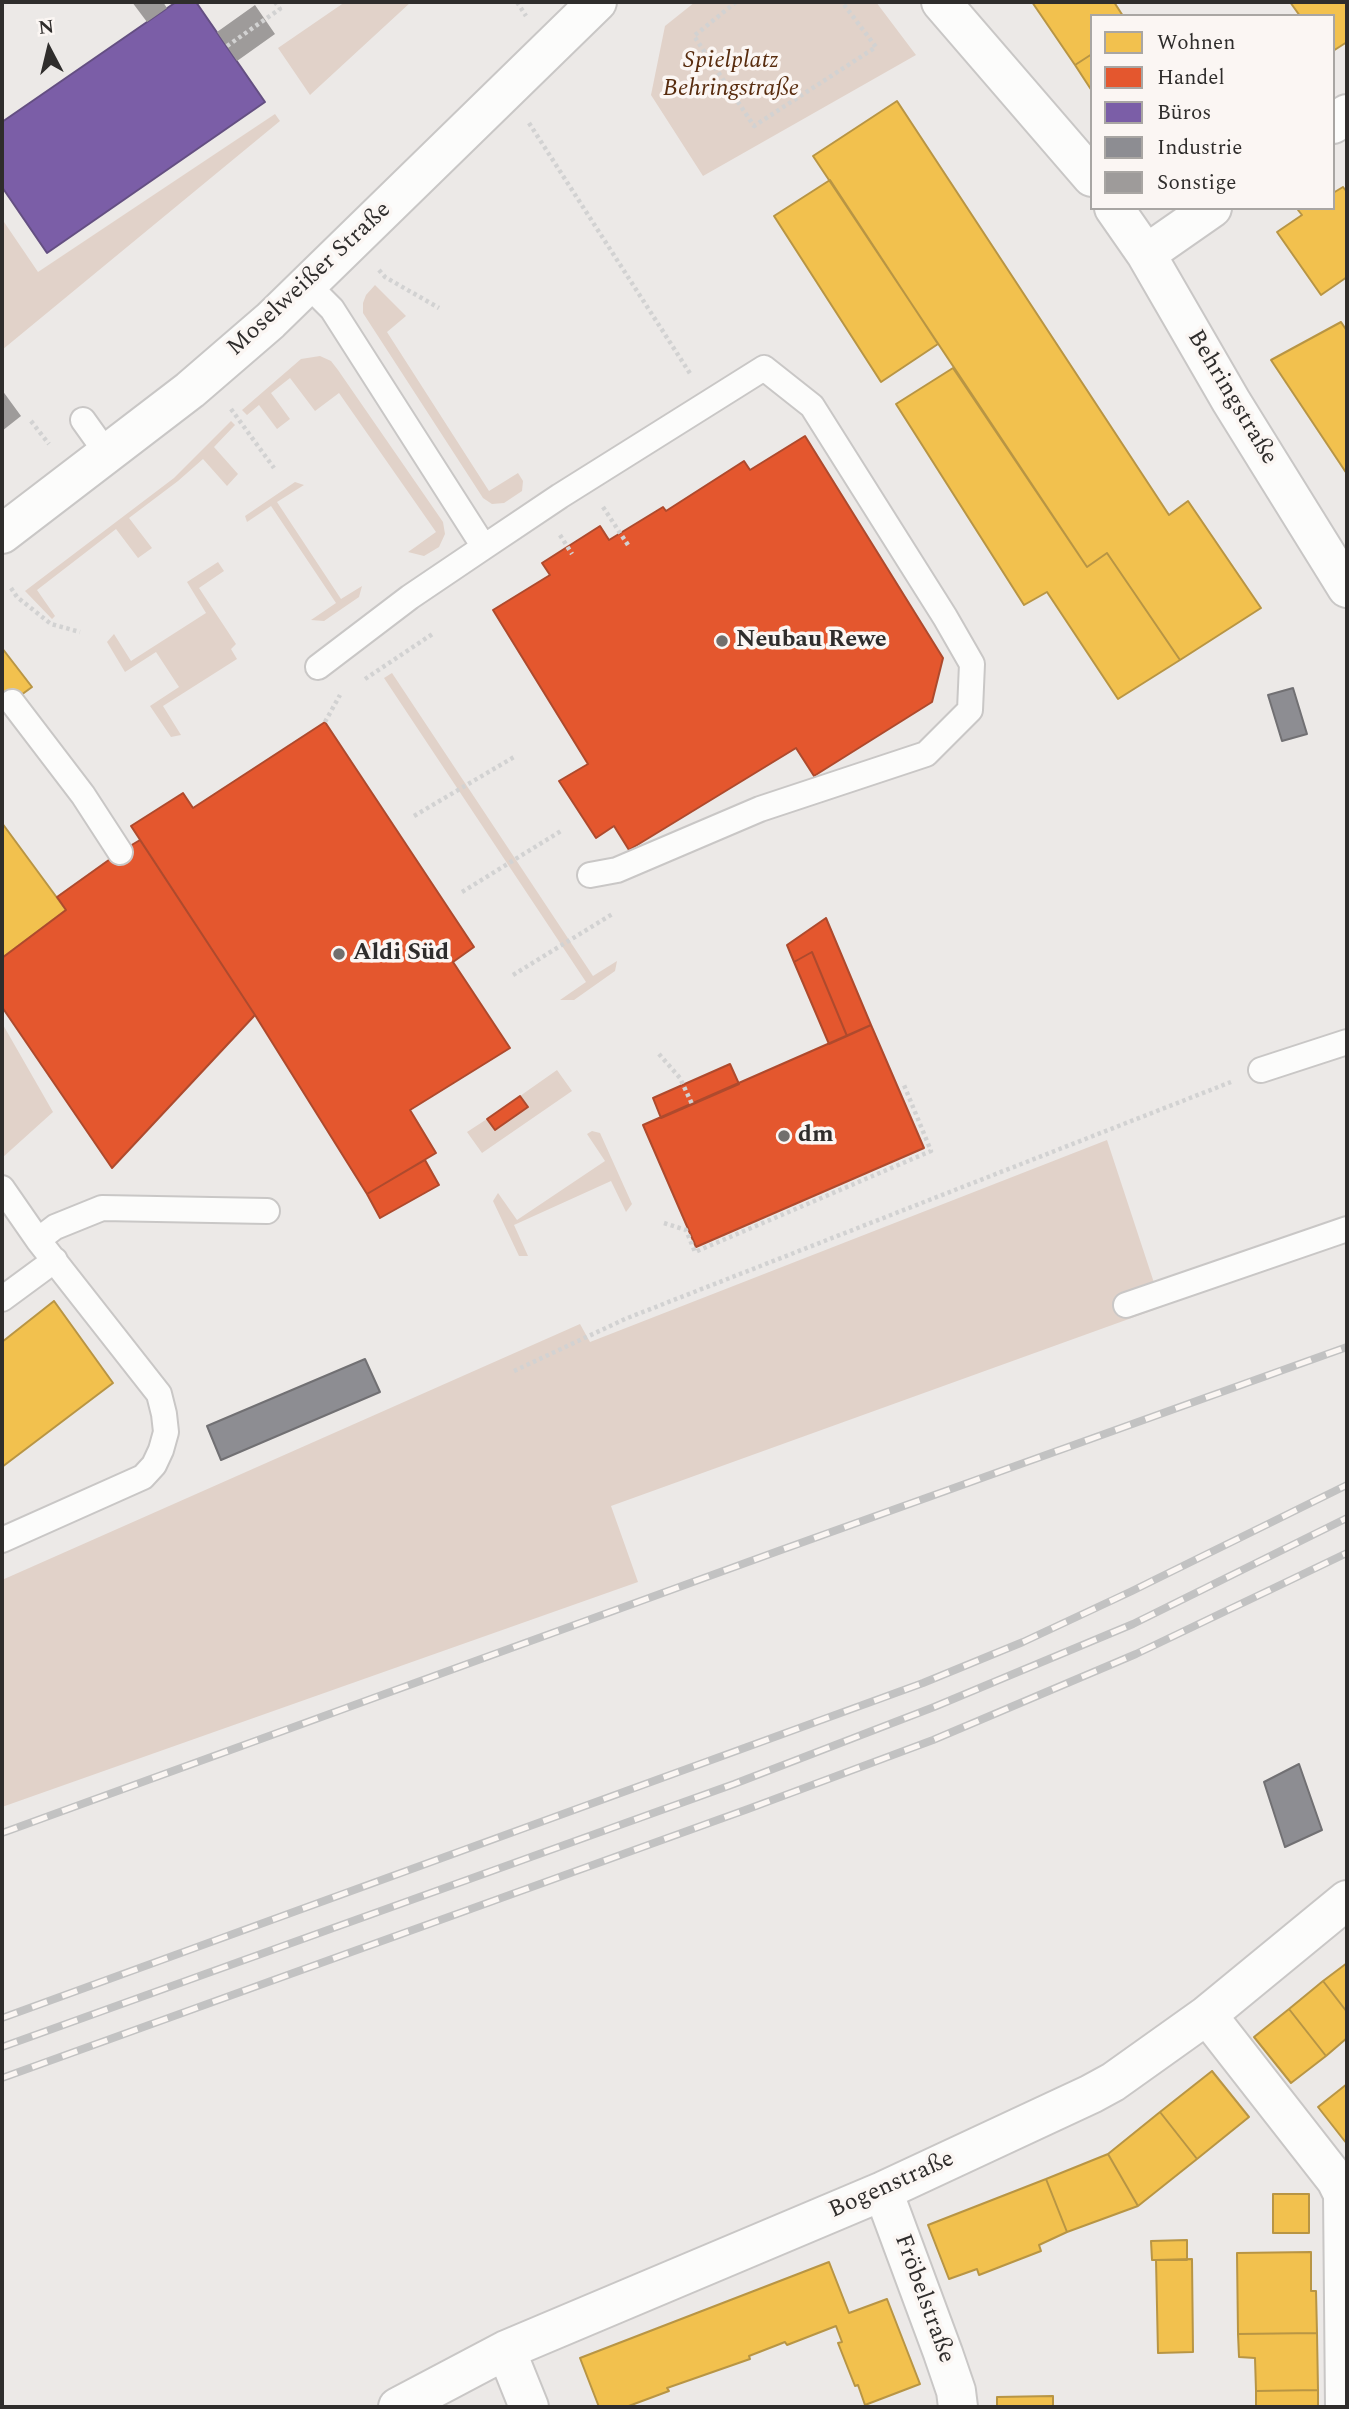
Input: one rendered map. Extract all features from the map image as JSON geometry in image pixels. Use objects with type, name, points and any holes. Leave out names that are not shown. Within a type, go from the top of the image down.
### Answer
[{"type":"street","name":"Moselweißer Straße","points":[[2,534],[108,455],[228,358],[308,285],[597,2]]},
{"type":"street","points":[[942,2],[1090,175]]},
{"type":"street","name":"Behringstraße","points":[[1115,210],[1146,254],[1231,401],[1347,588]]},
{"type":"street","points":[[1146,254],[1209,210]]},
{"type":"street","name":"Bogenstraße","points":[[398,2407],[506,2350],[883,2192],[1091,2094],[1113,2082],[1207,2015],[1347,1900]]},
{"type":"street","points":[[1207,2015],[1336,2180],[1343,2194],[1345,2407]]},
{"type":"street","name":"Fröbelstraße","points":[[883,2192],[948,2366],[958,2407]]},
{"type":"street","points":[[506,2350],[529,2407]]},
{"type":"lane","points":[[308,285],[332,309],[484,547]]},
{"type":"lane","points":[[318,667],[411,597],[484,547],[764,368],[812,406],[945,617],[972,664],[970,710],[926,754],[760,809],[617,870],[590,875]]},
{"type":"lane","points":[[83,420],[108,455]]},
{"type":"lane","points":[[12,702],[83,795],[120,852]]},
{"type":"lane","points":[[1261,1070],[1347,1042]]},
{"type":"lane","points":[[2,1188],[38,1240],[159,1394],[166,1432],[162,1450],[143,1477],[2,1540]]},
{"type":"lane","points":[[38,1240],[55,1227],[102,1208],[267,1211]]},
{"type":"lane","points":[[1126,1305],[1347,1229]]},
{"type":"lane","points":[[2,1299],[55,1260]]},
{"type":"path","points":[[227,46],[280,9],[275,2]]},
{"type":"path","points":[[736,2],[694,36],[754,126],[876,47],[842,2]]},
{"type":"path","points":[[535,131],[708,402]]},
{"type":"path","points":[[385,277],[439,309]]},
{"type":"path","points":[[230,409],[274,468]]},
{"type":"path","points":[[31,421],[48,444]]},
{"type":"path","points":[[585,480],[628,545]]},
{"type":"path","points":[[11,588],[51,624],[80,632]]},
{"type":"path","points":[[360,682],[434,633]]},
{"type":"path","points":[[325,722],[339,696],[349,689]]},
{"type":"path","points":[[414,816],[514,757]]},
{"type":"path","points":[[461,892],[561,831]]},
{"type":"path","points":[[513,975],[614,913]]},
{"type":"path","points":[[659,1054],[680,1078],[692,1104]]},
{"type":"path","points":[[514,1371],[625,1319],[1261,1070]]},
{"type":"path","points":[[664,1223],[686,1230],[695,1252],[881,1170],[931,1151],[904,1085]]},
{"type":"green space","points":[[345,2],[411,2],[310,95],[278,48]]},
{"type":"green space","name":"Spielplatz Behringstraße","points":[[695,2],[876,2],[916,55],[703,176],[651,95],[665,26]]},
{"type":"green space","points":[[275,114],[280,121],[2,350],[2,219],[38,272]]},
{"type":"green space","points":[[375,285],[406,316],[387,332],[489,491],[518,473],[523,481],[522,491],[504,503],[492,504],[483,498],[363,313],[366,295]]},
{"type":"green space","points":[[320,356],[331,361],[338,370],[443,522],[445,534],[439,547],[424,556],[408,552],[436,532],[339,393],[315,411],[290,378],[271,393],[290,419],[277,429],[259,405],[247,415],[242,410],[301,359]]},
{"type":"green space","points":[[231,421],[235,425],[214,447],[238,474],[227,486],[203,459],[129,518],[152,548],[138,558],[116,529],[37,590],[55,616],[52,619],[25,591],[174,478]]},
{"type":"green space","points":[[295,482],[304,485],[277,502],[341,599],[362,586],[359,597],[324,621],[311,620],[336,603],[271,506],[247,522],[245,516]]},
{"type":"green space","points":[[218,562],[224,571],[199,588],[236,644],[231,649],[237,659],[163,706],[181,735],[171,737],[150,706],[179,687],[156,652],[125,672],[107,642],[114,634],[131,661],[206,613],[187,582]]},
{"type":"green space","points":[[392,673],[593,976],[617,961],[615,971],[574,1000],[560,1000],[586,982],[384,678]]},
{"type":"green space","points":[[2,1023],[53,1112],[2,1158]]},
{"type":"green space","points":[[557,1070],[572,1091],[482,1153],[467,1132],[487,1119],[495,1130],[527,1107],[520,1096]]},
{"type":"green space","points":[[592,1131],[600,1133],[632,1204],[626,1212],[611,1181],[514,1225],[528,1256],[519,1256],[493,1201],[498,1193],[517,1220],[605,1161],[587,1134]]},
{"type":"green space","points":[[1107,1140],[1162,1307],[611,1506],[638,1582],[2,1807],[2,1580],[580,1324],[590,1342]]},
{"type":"building: Wohnen","points":[[1032,2],[1114,2],[1122,14],[1090,14],[1090,55],[1075,65]]},
{"type":"building: Wohnen","points":[[1290,2],[1347,2],[1347,42],[1335,50],[1335,14],[1299,14]]},
{"type":"building: Wohnen","points":[[1090,55],[1090,88],[1075,65]]},
{"type":"building: Wohnen","points":[[897,101],[1169,515],[1188,501],[1261,608],[1180,660],[1107,553],[1087,567],[813,156]]},
{"type":"building: Wohnen","points":[[830,180],[938,344],[881,382],[774,216]]},
{"type":"building: Wohnen","points":[[1343,187],[1347,192],[1347,277],[1321,295],[1277,232],[1302,215],[1298,210],[1335,210],[1335,192]]},
{"type":"building: Wohnen","points":[[1341,322],[1347,331],[1347,474],[1271,360]]},
{"type":"building: Wohnen","points":[[953,368],[1087,567],[1107,553],[1180,660],[1118,699],[1047,592],[1024,605],[896,404]]},
{"type":"building: Wohnen","points":[[2,648],[32,687],[2,709]]},
{"type":"building: Wohnen","points":[[2,823],[66,910],[2,958]]},
{"type":"building: Wohnen","points":[[54,1301],[113,1383],[2,1467],[2,1342]]},
{"type":"building: Wohnen","points":[[1347,1963],[1347,2012],[1323,1981]]},
{"type":"building: Wohnen","points":[[1323,1981],[1347,2012],[1347,2038],[1326,2056],[1289,2009]]},
{"type":"building: Wohnen","points":[[1289,2009],[1326,2056],[1291,2083],[1254,2037]]},
{"type":"building: Wohnen","points":[[1212,2071],[1249,2117],[1197,2159],[1160,2112]]},
{"type":"building: Wohnen","points":[[1347,2084],[1347,2144],[1318,2107]]},
{"type":"building: Wohnen","points":[[1160,2112],[1197,2159],[1138,2206],[1108,2154]]},
{"type":"building: Wohnen","points":[[1108,2154],[1138,2206],[1067,2232],[1046,2179]]},
{"type":"building: Wohnen","points":[[1046,2179],[1067,2232],[1039,2245],[1041,2251],[979,2275],[977,2269],[949,2279],[928,2225]]},
{"type":"building: Wohnen","points":[[1273,2194],[1309,2194],[1309,2233],[1273,2233]]},
{"type":"building: Wohnen","points":[[1187,2240],[1187,2260],[1152,2260],[1151,2241]]},
{"type":"building: Wohnen","points":[[1311,2252],[1311,2291],[1316,2291],[1317,2333],[1238,2334],[1237,2253]]},
{"type":"building: Wohnen","points":[[1192,2259],[1193,2352],[1158,2353],[1156,2260]]},
{"type":"building: Wohnen","points":[[829,2262],[849,2313],[887,2299],[920,2384],[865,2405],[838,2343],[842,2342],[836,2326],[787,2345],[785,2342],[749,2356],[750,2359],[667,2388],[669,2391],[626,2407],[599,2407],[580,2358]]},
{"type":"building: Wohnen","points":[[1317,2333],[1318,2390],[1256,2391],[1255,2358],[1239,2357],[1238,2334]]},
{"type":"building: Wohnen","points":[[1318,2390],[1318,2407],[1256,2407],[1256,2391]]},
{"type":"building: Wohnen","points":[[1053,2396],[1053,2407],[997,2407],[997,2397]]},
{"type":"building: Handel","name":"Neubau Rewe","points":[[805,436],[943,658],[932,702],[814,776],[796,748],[629,850],[614,826],[596,838],[559,781],[588,764],[493,610],[550,575],[542,563],[600,526],[609,540],[663,507],[666,511],[744,461],[750,470]]},
{"type":"building: Handel","name":"Aldi Süd","points":[[325,722],[474,947],[453,962],[510,1048],[410,1110],[436,1153],[367,1194],[255,1015],[131,826],[183,793],[193,808]]},
{"type":"building: Handel","points":[[140,840],[255,1015],[112,1168],[2,1007],[2,958],[66,910],[57,897]]},
{"type":"building: Handel","points":[[826,918],[871,1025],[847,1036],[812,952],[794,962],[787,945]]},
{"type":"building: Handel","points":[[812,952],[847,1036],[829,1044],[794,962]]},
{"type":"building: Handel","name":"dm","points":[[871,1025],[924,1148],[696,1247],[643,1125]]},
{"type":"building: Handel","points":[[730,1064],[739,1084],[661,1118],[653,1098]]},
{"type":"building: Handel","points":[[520,1096],[528,1107],[495,1130],[487,1119]]},
{"type":"building: Handel","points":[[425,1160],[439,1185],[380,1218],[367,1194]]},
{"type":"building: Büros","points":[[176,2],[196,2],[265,102],[47,253],[2,187],[2,122]]},
{"type":"building: Industrie","points":[[1293,688],[1307,734],[1282,741],[1268,695]]},
{"type":"building: Industrie","points":[[365,1359],[380,1392],[221,1460],[207,1426]]},
{"type":"building: Industrie","points":[[1299,1764],[1322,1830],[1285,1847],[1264,1782]]},
{"type":"building: Sonstige","points":[[132,2],[163,2],[167,8],[147,22]]},
{"type":"building: Sonstige","points":[[255,5],[275,34],[237,61],[217,32]]},
{"type":"building: Sonstige","points":[[2,390],[21,416],[2,431]]},
{"type":"railway","points":[[2,1833],[1347,1347]]},
{"type":"railway","points":[[2,2018],[923,1683],[1023,1642],[1347,1485]]},
{"type":"railway","points":[[2,2047],[734,1784],[934,1707],[1133,1624],[1347,1518]]},
{"type":"railway","points":[[2,2078],[933,1740],[1136,1654],[1347,1553]]},
{"type":"place","name":"Neubau Rewe","points":[[722,641]]},
{"type":"place","name":"Aldi Süd","points":[[339,954]]},
{"type":"place","name":"dm","points":[[784,1136]]}]
